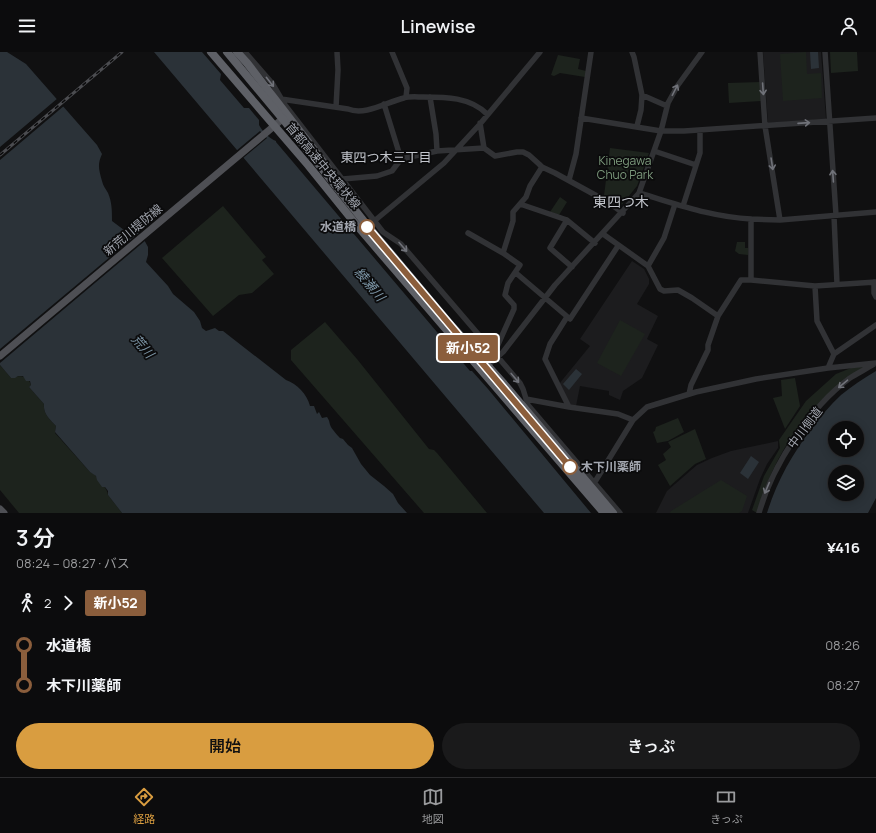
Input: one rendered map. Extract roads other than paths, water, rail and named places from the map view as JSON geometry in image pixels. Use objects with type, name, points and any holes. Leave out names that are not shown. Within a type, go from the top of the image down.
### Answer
[{"type":"highway","name":"首都高速中央環状線","points":[[212,52],[308,165],[354,222],[604,513]]},
{"type":"highway","points":[[217,52],[308,165]]},
{"type":"highway","points":[[237,52],[318,155],[369,224]]},
{"type":"highway","name":"首都高速中央環状線","points":[[225,53],[286,123],[450,324],[504,384],[614,513]]},
{"type":"main road","points":[[225,53],[331,183],[369,224],[485,368],[609,513]]},
{"type":"main road","name":"新荒川堤防線","points":[[0,356],[280,121]]},
{"type":"main road","points":[[0,509],[4,513]]},
{"type":"street","points":[[245,52],[272,84],[281,99],[343,179],[369,224],[401,244],[520,383],[528,405],[620,513]]},
{"type":"street","points":[[336,52],[338,70],[336,107]]},
{"type":"street","points":[[392,52],[407,88],[406,97]]},
{"type":"street","points":[[569,180],[576,154],[591,52]]},
{"type":"street","points":[[632,52],[642,95],[642,110],[637,126]]},
{"type":"street","points":[[485,368],[498,357],[520,332],[545,298],[640,193],[661,131],[667,106],[678,84],[702,52]]},
{"type":"street","points":[[760,52],[765,126],[780,220]]},
{"type":"street","points":[[825,52],[835,215],[837,284]]},
{"type":"street","points":[[369,224],[444,163],[457,150],[538,53]]},
{"type":"street","points":[[642,95],[667,106]]},
{"type":"street","points":[[281,99],[354,111],[364,111],[406,97],[452,98],[476,106],[487,114]]},
{"type":"street","points":[[430,97],[437,150]]},
{"type":"street","points":[[384,104],[401,159]]},
{"type":"street","points":[[581,118],[661,131],[700,130],[876,118]]},
{"type":"street","points":[[480,123],[484,148]]},
{"type":"street","points":[[683,206],[700,153],[700,130]]},
{"type":"street","points":[[343,179],[377,176],[392,171],[401,159],[437,150],[484,148],[495,156],[523,152],[534,159],[542,167],[569,180],[608,202],[622,212]]},
{"type":"street","points":[[654,151],[696,165]]},
{"type":"street","points":[[503,253],[513,221],[513,212],[520,204],[542,167]]},
{"type":"street","points":[[640,193],[700,212],[738,218],[780,220],[876,212]]},
{"type":"street","points":[[520,204],[567,220],[595,243]]},
{"type":"street","points":[[648,266],[664,238],[675,204]]},
{"type":"street","points":[[750,280],[751,219]]},
{"type":"street","points":[[567,220],[550,248],[572,267]]},
{"type":"street","points":[[468,233],[503,253],[520,265],[508,283],[505,295],[514,305],[514,309],[496,349],[493,351]]},
{"type":"street","points":[[602,234],[648,266],[660,288],[664,291],[678,290],[718,316]]},
{"type":"street","points":[[516,273],[570,319],[618,246]]},
{"type":"street","points":[[689,394],[691,385],[708,350],[708,345],[718,316],[738,287],[741,280],[815,286],[875,282],[874,293],[876,297]]},
{"type":"street","points":[[815,286],[816,322],[834,354]]},
{"type":"street","points":[[567,316],[550,344],[545,359],[570,407]]},
{"type":"street","points":[[828,368],[834,354],[876,325]]},
{"type":"street","points":[[590,491],[633,420],[647,407],[689,394],[756,379],[828,368],[876,363]]},
{"type":"street","name":"中川側道","points":[[759,513],[766,489],[779,464],[806,423],[839,387],[876,363]]},
{"type":"street","points":[[525,397],[570,407],[618,414],[633,420]]},
{"type":"street","points":[[516,404],[525,397]]},
{"type":"water","name":"荒川","points":[[0,52],[7,52],[26,64],[97,145],[102,154],[99,161],[99,171],[102,183],[110,200],[112,221],[124,230],[135,229],[142,236],[148,247],[146,262],[168,286],[173,294],[194,312],[200,321],[202,328],[206,331],[215,328],[219,331],[223,331],[286,380],[298,387],[307,397],[310,406],[314,406],[317,414],[319,412],[322,418],[327,417],[331,427],[340,438],[352,448],[361,464],[370,475],[393,494],[398,503],[407,513],[122,513],[108,495],[108,491],[105,487],[102,487],[97,480],[96,476],[90,472],[55,432],[56,426],[46,414],[44,404],[29,387],[31,385],[30,381],[26,381],[23,376],[11,378],[0,365]]},
{"type":"water","name":"綾瀬川","points":[[154,52],[202,52],[221,74],[220,80],[244,108],[249,108],[259,120],[259,125],[264,132],[276,141],[470,371],[472,371],[488,389],[591,513],[544,513]]},
{"type":"water","points":[[810,52],[818,52],[819,68],[811,69]]},
{"type":"water","points":[[576,369],[582,374],[569,390],[563,384]]},
{"type":"water","points":[[876,371],[876,498],[868,513],[767,513],[775,490],[798,447],[829,407],[854,385]]},
{"type":"water","points":[[751,456],[759,462],[748,479],[740,473]]},
{"type":"railway","points":[[0,155],[122,52]]},
{"type":"place","name":"水道橋","points":[[367,227]]},
{"type":"place","name":"木下川薬師","points":[[570,467]]},
{"type":"district","name":"東四つ木三丁目","points":[[386,157]]},
{"type":"district","name":"東四つ木","points":[[621,202]]},
{"type":"park label","name":"Kinegawa Chuo Park","points":[[625,168]]}]
